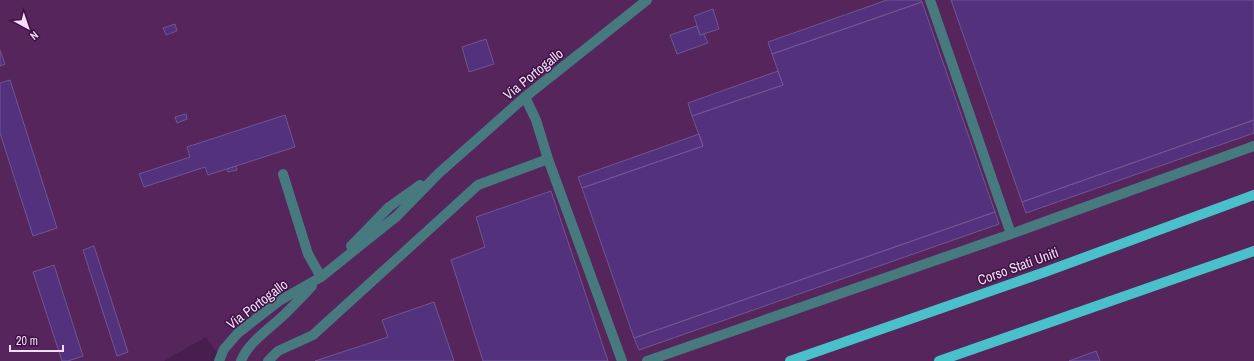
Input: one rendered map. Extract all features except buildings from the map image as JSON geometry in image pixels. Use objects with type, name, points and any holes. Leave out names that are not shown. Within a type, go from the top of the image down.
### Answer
[{"type":"main road","name":"Corso Stati Uniti","points":[[790,361],[1037,274],[1254,195]]},
{"type":"main road","points":[[939,361],[1254,251]]},
{"type":"street","points":[[930,0],[1011,234]]},
{"type":"street","name":"Via Portogallo","points":[[241,361],[256,341],[286,314],[321,277],[397,216],[439,173],[525,97],[641,2]]},
{"type":"street","points":[[525,97],[536,120],[548,158],[622,361]]},
{"type":"street","points":[[647,361],[1011,234],[1254,146]]},
{"type":"street","points":[[268,361],[278,351],[313,335],[478,185],[548,158]]},
{"type":"street","points":[[283,174],[308,254],[321,277]]},
{"type":"street","name":"Via Portogallo","points":[[219,361],[224,349],[238,333],[279,301],[321,277]]},
{"type":"shaded area","points":[[0,0],[1254,0],[1254,361],[223,361],[206,337],[164,361],[0,361]]}]
